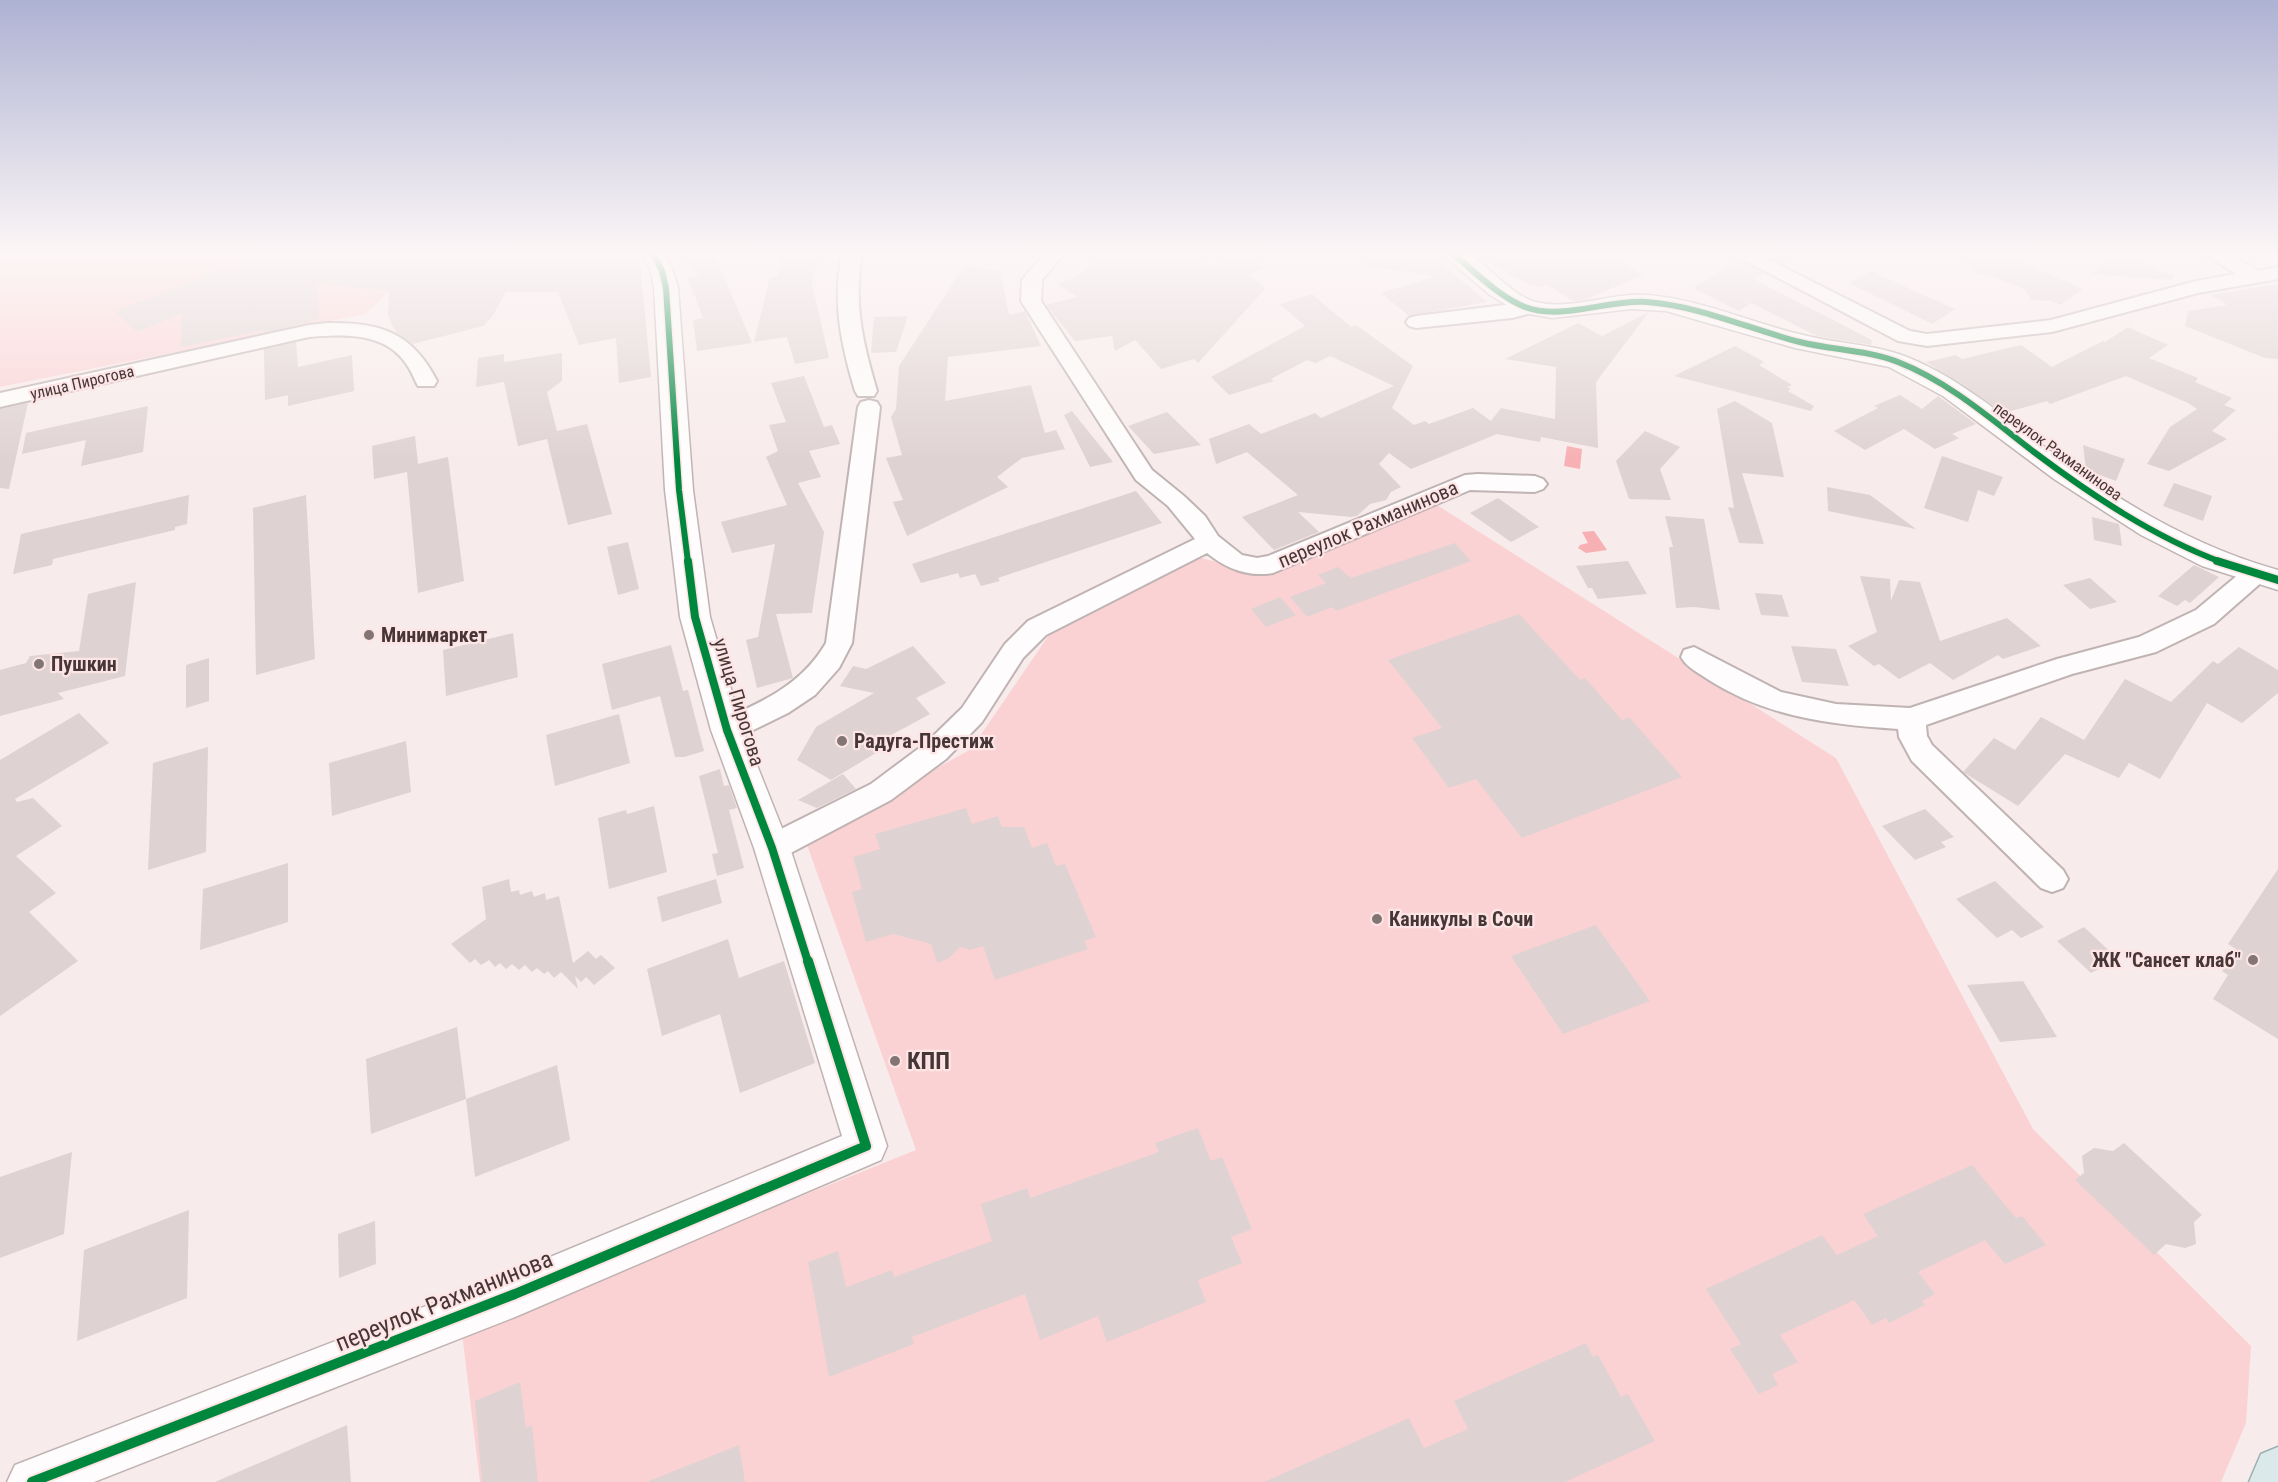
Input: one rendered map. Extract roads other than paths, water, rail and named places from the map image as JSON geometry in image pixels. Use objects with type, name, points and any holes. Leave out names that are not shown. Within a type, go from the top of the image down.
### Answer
[{"type":"main road","points":[[2274,1482],[2278,1472]]},
{"type":"street","name":"улица Пирогова","points":[[668,322],[679,490],[695,617],[727,730],[772,849],[866,1146]]},
{"type":"street","name":"улица Пирогова","points":[[727,730],[795,696],[815,681],[829,663],[838,642],[867,399],[848,322]]},
{"type":"street","name":"переулок Рахманинова","points":[[1044,322],[1136,465],[1187,512],[1209,542],[1234,561],[1245,566],[1265,566],[1466,483],[1535,484]]},
{"type":"street","name":"переулок Рахманинова","points":[[1736,322],[1805,344],[1879,356],[1913,369],[2118,511],[2190,548],[2266,578]]},
{"type":"street","points":[[1876,322],[1905,337],[1928,340],[2052,326],[2066,322]]},
{"type":"street","name":"улица Пирогова","points":[[0,400],[309,331],[347,328],[379,333],[394,342],[420,364],[426,381]]},
{"type":"street","points":[[1879,356],[1905,337]]},
{"type":"street","points":[[772,849],[881,792],[936,751],[972,715],[1014,651],[1037,628],[1209,542]]},
{"type":"street","name":"переулок Рахманинова","points":[[1694,657],[1732,681],[1775,701],[1836,715],[1911,719],[2067,666],[2147,645],[2205,616],[2266,578]]},
{"type":"street","points":[[1911,719],[1913,736],[1922,753],[2052,879]]},
{"type":"street","name":"переулок Рахманинова","points":[[32,1482],[515,1294],[866,1146]]},
{"type":"place","name":"Минимаркет","points":[[369,635]]},
{"type":"place","name":"Пушкин","points":[[39,664]]},
{"type":"place","name":"Радуга-Престиж","points":[[842,741]]},
{"type":"place","name":"Каникулы в Сочи","points":[[1377,919]]},
{"type":"place","name":"ЖК \"Сансет клаб\"","points":[[2253,960]]},
{"type":"place","name":"КПП","points":[[895,1061]]}]
